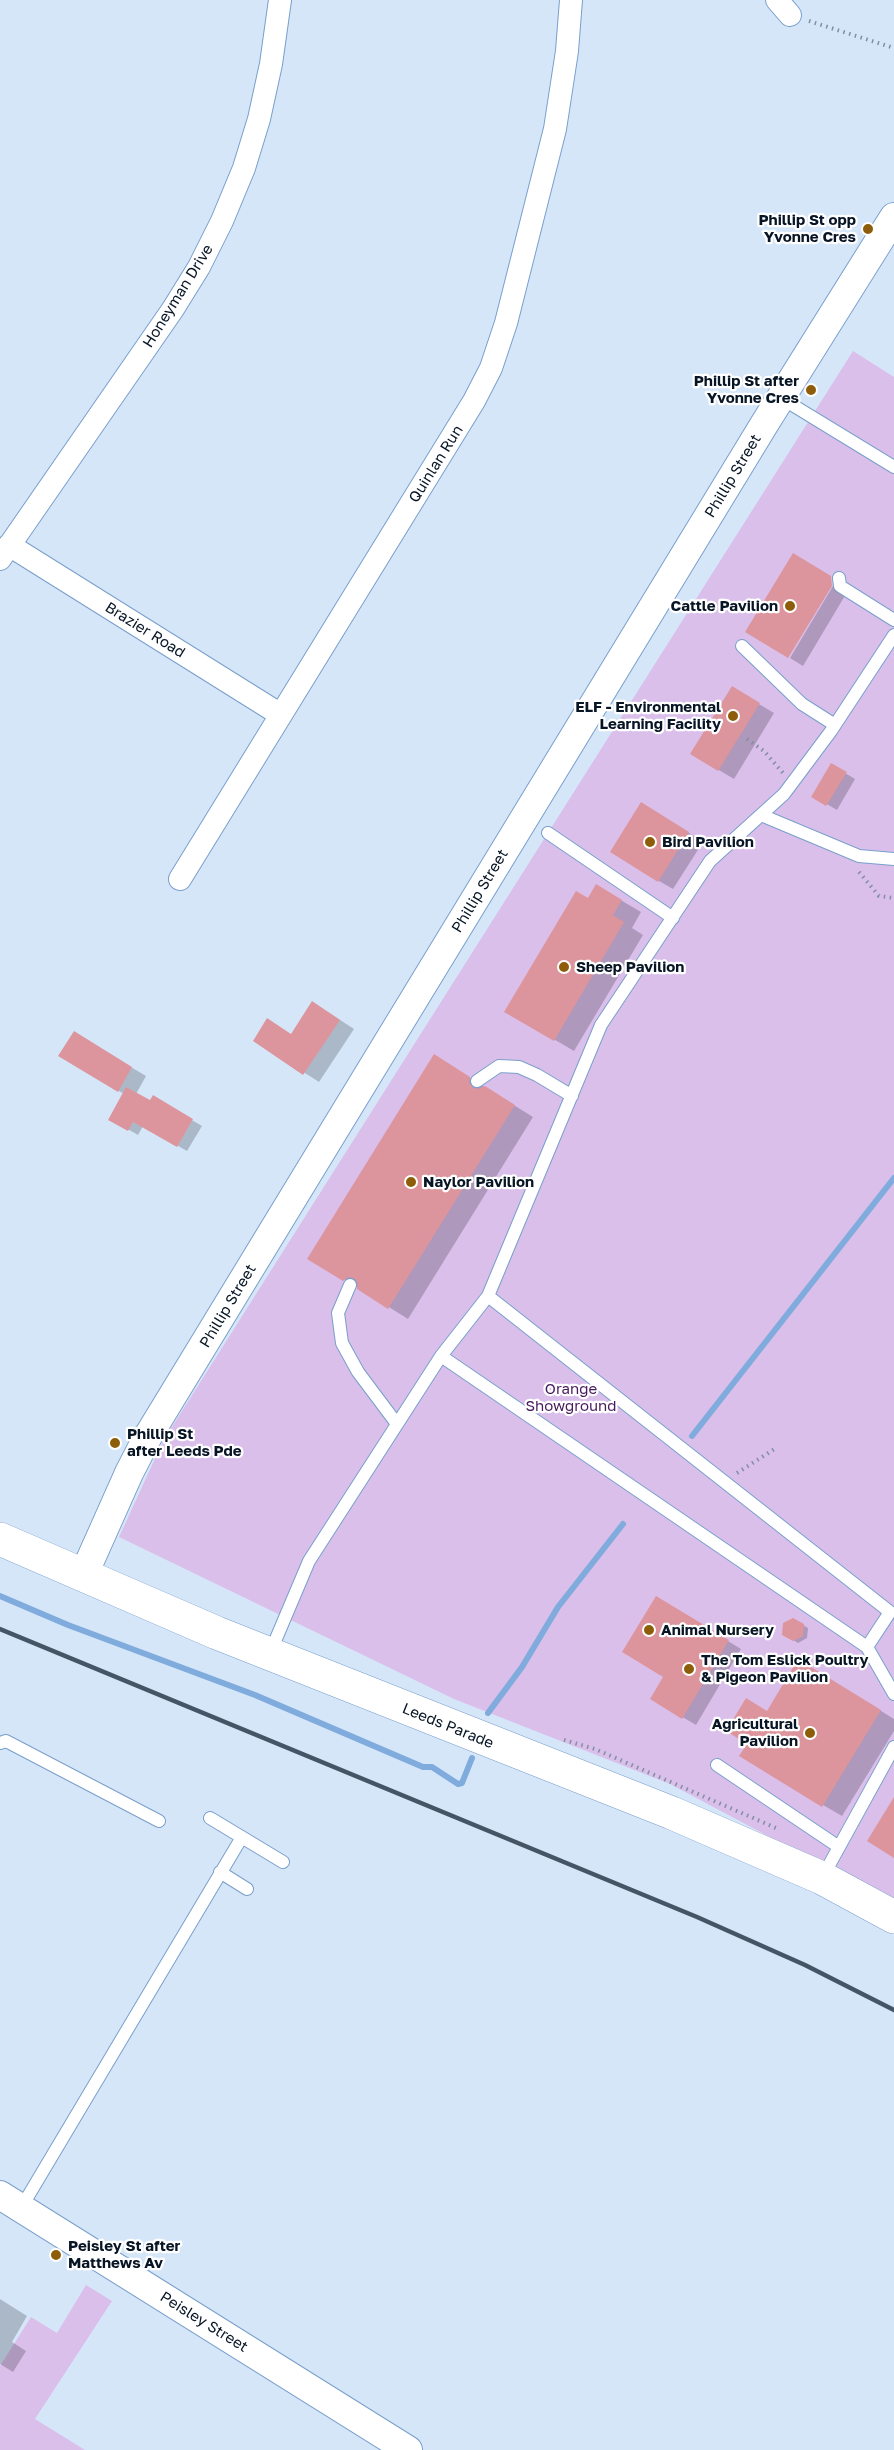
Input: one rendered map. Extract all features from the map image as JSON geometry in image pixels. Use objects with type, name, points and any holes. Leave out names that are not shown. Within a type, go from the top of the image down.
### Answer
[{"type":"main road","name":"Leeds Parade","points":[[0,1539],[269,1654],[672,1813],[822,1878],[894,1917]]},
{"type":"street","name":"Honeyman Drive","points":[[5,552],[173,309],[199,267],[222,221],[244,168],[259,119],[271,64],[280,0]]},
{"type":"street","name":"Quinlan Run","points":[[180,879],[474,401],[491,368],[506,323],[555,129],[567,51],[571,0]]},
{"type":"street","name":"Phillip Street","points":[[84,1574],[148,1436],[780,398],[894,217]]},
{"type":"street","name":"Brazier Road","points":[[5,552],[281,715]]},
{"type":"street","name":"Peisley Street","points":[[10,2202],[408,2450]]},
{"type":"lane","points":[[780,398],[894,468]]},
{"type":"lane","points":[[839,578],[840,586],[894,620]]},
{"type":"lane","points":[[269,1654],[309,1561],[441,1356],[488,1296],[601,1025],[710,861],[784,794],[793,783],[835,725],[894,634]]},
{"type":"lane","points":[[742,646],[802,704],[835,725]]},
{"type":"lane","points":[[761,815],[859,856],[894,859]]},
{"type":"lane","points":[[548,833],[673,918]]},
{"type":"lane","points":[[477,1082],[499,1066],[519,1067],[572,1096]]},
{"type":"lane","points":[[350,1285],[338,1313],[342,1343],[358,1372],[397,1424]]},
{"type":"lane","points":[[488,1296],[890,1612],[867,1647]]},
{"type":"lane","points":[[441,1356],[867,1647],[894,1695]]},
{"type":"lane","points":[[0,1743],[6,1741],[159,1821]]},
{"type":"lane","points":[[822,1878],[894,1747]]},
{"type":"lane","points":[[717,1765],[839,1847]]},
{"type":"lane","points":[[210,1818],[283,1862]]},
{"type":"lane","points":[[10,2202],[242,1837]]},
{"type":"lane","points":[[220,1872],[247,1888]]},
{"type":"path","points":[[783,7],[894,48]]},
{"type":"path","points":[[747,739],[764,751],[793,783]]},
{"type":"path","points":[[840,848],[879,896],[894,898]]},
{"type":"path","points":[[724,1481],[776,1448]]},
{"type":"green space","name":"Orange Showground","points":[[853,351],[894,377],[894,1903],[670,1784],[454,1699],[119,1537],[163,1441]]},
{"type":"green space","points":[[86,2285],[112,2301],[35,2419],[85,2450],[0,2450],[0,2366],[31,2317],[57,2333]]},
{"type":"building","name":"Cattle Pavilion","points":[[793,553],[831,576],[832,586],[788,658],[745,632]]},
{"type":"building","name":"ELF - Environmental Learning Facility","points":[[732,686],[760,703],[718,771],[690,754]]},
{"type":"building","points":[[831,763],[847,772],[826,806],[811,797]]},
{"type":"building","name":"Bird Pavilion","points":[[641,802],[689,832],[658,882],[610,852]]},
{"type":"building","name":"Sheep Pavilion","points":[[596,884],[622,900],[613,915],[624,922],[554,1041],[504,1012],[576,891],[588,898]]},
{"type":"building","points":[[312,1001],[340,1020],[303,1075],[253,1041],[267,1018],[291,1034]]},
{"type":"building","points":[[74,1031],[132,1067],[118,1092],[58,1056]]},
{"type":"building","name":"Naylor Pavilion","points":[[434,1054],[470,1077],[469,1082],[473,1088],[478,1089],[485,1086],[515,1105],[388,1309],[357,1289],[358,1283],[354,1278],[348,1277],[343,1281],[307,1259]]},
{"type":"building","points":[[126,1087],[150,1100],[153,1095],[193,1119],[177,1147],[133,1122],[128,1131],[108,1120]]},
{"type":"building","points":[[656,1596],[729,1640],[682,1719],[650,1699],[663,1677],[622,1652]]},
{"type":"building","points":[[793,1618],[804,1624],[803,1636],[793,1641],[782,1635],[783,1623]]},
{"type":"building","name":"Agricultural Pavilion","points":[[798,1659],[881,1710],[822,1807],[739,1756],[747,1744],[726,1731],[746,1698],[767,1711]]},
{"type":"building","points":[[894,1797],[894,1858],[867,1841]]},
{"type":"waterway","points":[[692,1436],[894,1178]]},
{"type":"waterway","points":[[488,1713],[522,1667],[558,1607],[623,1524]]},
{"type":"waterway","points":[[0,1596],[68,1625],[255,1695],[423,1767],[432,1767],[458,1784],[462,1783],[472,1758]]},
{"type":"railway","points":[[0,1629],[697,1917],[805,1965],[894,2010]]},
{"type":"place","name":"Phillip St opp Yvonne Cres","points":[[868,229]]},
{"type":"place","name":"Phillip St after Yvonne Cres","points":[[811,390]]},
{"type":"place","name":"Cattle Pavilion","points":[[790,606]]},
{"type":"place","name":"ELF - Environmental Learning Facility","points":[[733,716]]},
{"type":"place","name":"Bird Pavilion","points":[[650,842]]},
{"type":"place","name":"Sheep Pavilion","points":[[564,967]]},
{"type":"place","name":"Naylor Pavilion","points":[[411,1182]]},
{"type":"place","name":"Phillip St after Leeds Pde","points":[[115,1443]]},
{"type":"place","name":"Animal Nursery","points":[[649,1630]]},
{"type":"place","name":"The Tom Eslick Poultry & Pigeon Pavilion","points":[[689,1669]]},
{"type":"place","name":"Agricultural Pavilion","points":[[810,1733]]},
{"type":"place","name":"Peisley St after Matthews Av","points":[[56,2255]]}]
